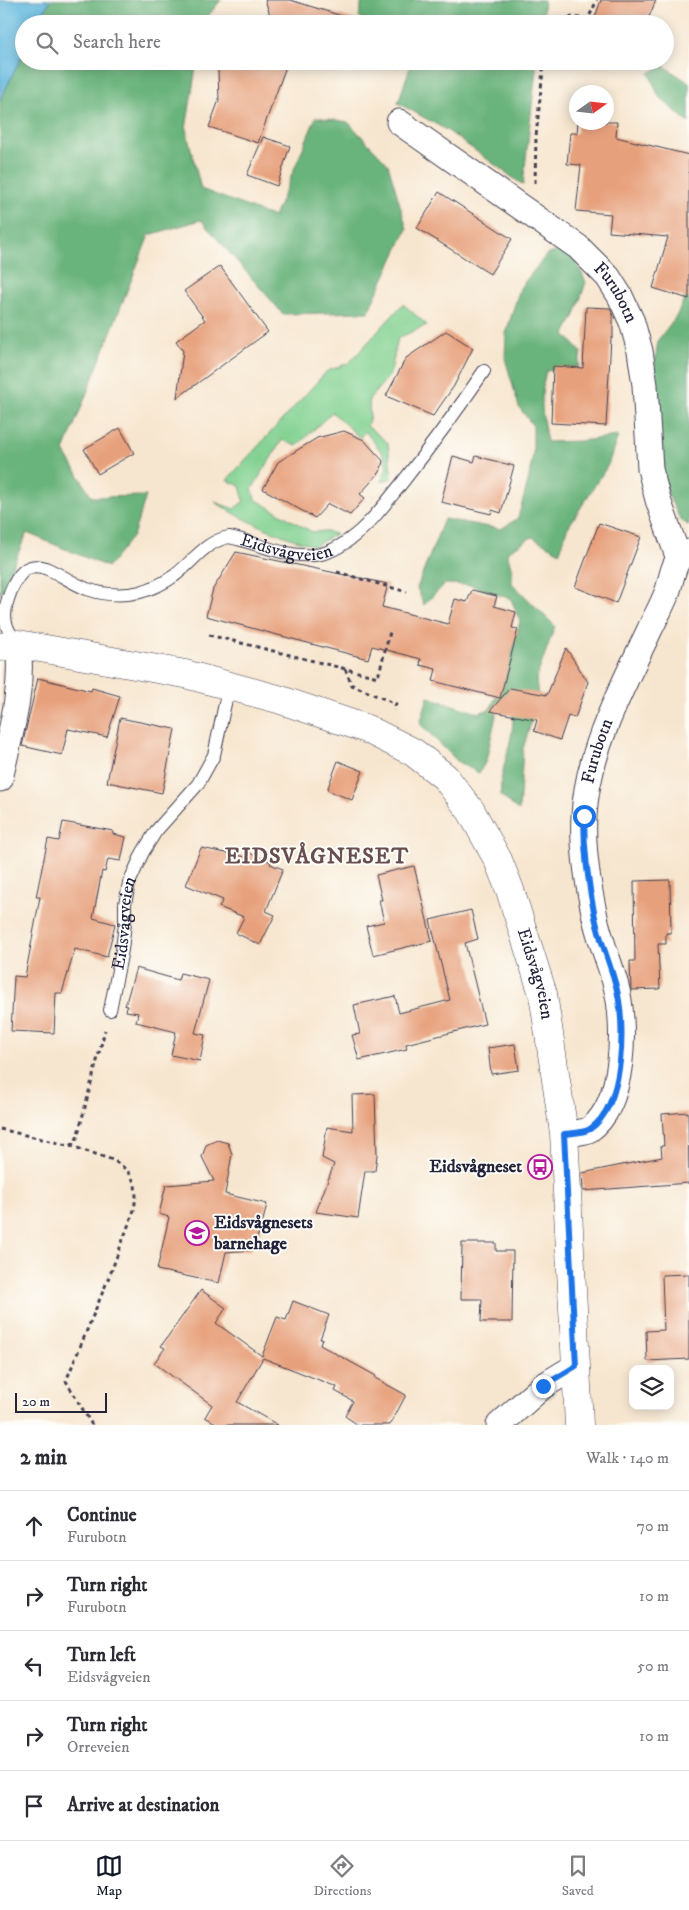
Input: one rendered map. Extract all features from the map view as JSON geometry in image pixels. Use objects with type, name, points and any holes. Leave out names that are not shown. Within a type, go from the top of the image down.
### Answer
[{"type":"main road","name":"Eidsvågveien","points":[[9,645],[185,674],[229,685],[367,729],[413,752],[451,784],[483,833],[510,890],[543,994],[564,1134],[579,1425]]},
{"type":"street","name":"Furubotn","points":[[399,122],[578,247],[608,277],[632,322],[640,351],[645,385],[650,469],[658,500],[684,555],[624,685],[596,752],[586,790],[584,838],[589,883],[597,925],[616,986],[623,1032],[614,1089],[601,1118],[589,1130],[564,1134]]},
{"type":"street","points":[[0,779],[17,700],[20,662],[9,645]]},
{"type":"street","points":[[499,1425],[543,1386],[576,1366]]},
{"type":"lane","name":"Eidsvågveien","points":[[9,645],[4,610],[17,576],[24,570],[33,567],[43,567],[54,571],[87,589],[120,595],[140,592],[159,585],[175,575],[209,544],[229,537],[290,553],[314,555],[328,552],[341,546],[371,518],[445,428],[484,371]]},
{"type":"lane","name":"Eidsvågveien","points":[[110,1010],[122,950],[125,904],[129,883],[143,852],[156,831],[198,784],[214,755],[229,685]]},
{"type":"path","points":[[590,15],[597,0]]},
{"type":"path","points":[[535,188],[536,136],[543,70]]},
{"type":"path","points":[[314,555],[339,574],[407,592]]},
{"type":"path","points":[[209,635],[378,677],[390,632]]},
{"type":"path","points":[[71,1146],[77,1138],[110,1010]]},
{"type":"path","points":[[0,1129],[71,1146],[113,1160],[130,1174],[135,1184],[134,1210],[112,1272],[66,1381],[92,1425]]},
{"type":"green space","points":[[50,0],[221,0],[209,15],[42,15]]},
{"type":"green space","points":[[362,0],[544,0],[543,15],[359,15]]},
{"type":"green space","points":[[15,70],[196,70],[186,129],[201,189],[274,217],[316,117],[348,122],[388,164],[407,229],[368,312],[283,314],[201,220],[149,235],[64,451],[92,497],[146,496],[133,536],[108,567],[27,533],[0,595],[0,100]]},
{"type":"green space","points":[[409,70],[536,70],[523,185],[448,131],[398,103]]},
{"type":"green space","points":[[654,70],[670,70],[689,83],[689,123],[659,97],[649,73]]},
{"type":"green space","points":[[560,251],[574,257],[586,282],[575,315],[565,334],[581,352],[579,366],[546,371],[542,389],[542,406],[547,442],[581,441],[618,436],[608,465],[567,529],[560,552],[532,537],[507,552],[512,570],[512,583],[555,626],[536,679],[538,699],[523,749],[519,811],[501,796],[502,776],[512,729],[513,708],[511,688],[497,711],[486,761],[479,773],[458,762],[420,724],[428,697],[478,713],[490,709],[505,680],[520,621],[511,599],[470,585],[445,584],[424,605],[417,588],[444,519],[501,529],[518,518],[533,455],[533,426],[519,407],[505,358],[506,333],[520,288],[547,254]]},
{"type":"green space","points":[[689,289],[689,526],[680,519],[668,495],[660,462],[654,371],[658,340],[677,315]]},
{"type":"green space","points":[[403,304],[427,325],[398,338],[390,375],[369,399],[370,417],[367,426],[388,443],[392,478],[381,482],[387,467],[383,454],[365,431],[360,438],[332,412],[297,446],[282,440],[252,489],[255,499],[312,532],[325,531],[336,534],[314,546],[263,527],[215,502],[234,509],[244,501],[240,486],[227,480],[327,371],[349,363]]},
{"type":"water","points":[[0,0],[50,0],[42,15],[15,15],[15,70],[0,100]]},
{"type":"building","points":[[265,0],[290,0],[339,15],[270,15]]},
{"type":"building","points":[[601,0],[656,0],[650,15],[596,15]]},
{"type":"building","points":[[285,70],[258,143],[209,127],[219,100],[218,71]]},
{"type":"building","points":[[614,122],[617,122],[616,137],[689,155],[689,299],[653,288],[668,237],[609,232],[611,214],[576,211],[581,165],[567,164],[570,133],[577,133],[577,130],[614,130]]},
{"type":"building","points":[[263,137],[290,146],[277,186],[247,175]]},
{"type":"building","points":[[439,192],[512,239],[490,274],[417,228]]},
{"type":"building","points":[[220,266],[268,332],[177,398],[183,351],[176,341],[205,320],[184,291]]},
{"type":"building","points":[[586,307],[610,308],[613,316],[606,426],[551,423],[553,366],[583,368]]},
{"type":"building","points":[[446,331],[473,348],[454,386],[433,416],[386,396],[406,358]]},
{"type":"building","points":[[120,428],[134,453],[98,474],[84,449]]},
{"type":"building","points":[[344,431],[364,440],[383,461],[380,472],[360,494],[365,498],[350,515],[328,504],[315,518],[263,489],[278,462],[317,438]]},
{"type":"building","points":[[453,456],[474,462],[476,456],[514,466],[501,513],[492,510],[491,514],[441,502]]},
{"type":"building","points":[[599,523],[641,537],[616,603],[575,587]]},
{"type":"building","points":[[236,552],[388,584],[382,607],[448,624],[455,599],[467,602],[472,590],[497,596],[494,606],[516,612],[512,628],[518,629],[500,698],[433,681],[436,669],[420,665],[421,659],[372,646],[368,659],[206,616],[213,589]]},
{"type":"building","points":[[566,648],[588,682],[575,718],[568,716],[560,740],[534,731],[537,720],[490,711],[510,688],[547,695]]},
{"type":"building","points":[[38,678],[91,691],[92,688],[120,696],[107,737],[68,729],[62,755],[22,746]]},
{"type":"building","points":[[120,718],[175,729],[162,793],[107,782]]},
{"type":"building","points":[[338,761],[363,771],[352,800],[327,790]]},
{"type":"building","points":[[63,822],[113,831],[113,834],[126,837],[121,861],[108,859],[105,872],[102,871],[93,918],[115,924],[107,957],[75,949],[62,993],[56,993],[54,1033],[11,1031],[14,976],[25,977],[40,897],[36,897],[48,839],[59,841]]},
{"type":"building","points":[[201,848],[246,857],[247,852],[283,869],[266,911],[275,915],[260,945],[236,933],[244,917],[219,907],[223,900],[186,885]]},
{"type":"building","points":[[414,866],[432,941],[373,955],[366,926],[384,922],[379,900],[382,900],[376,875]]},
{"type":"building","points":[[670,880],[671,933],[666,933],[666,944],[658,944],[660,989],[631,990],[630,961],[635,961],[634,881]]},
{"type":"building","points":[[471,910],[478,939],[465,943],[485,1024],[406,1044],[407,1049],[359,1060],[352,1035],[360,1034],[354,1005],[395,996],[399,1013],[450,1000],[430,920]]},
{"type":"building","points":[[136,968],[178,980],[180,973],[209,980],[195,1033],[205,1035],[200,1061],[171,1055],[176,1032],[136,1022],[138,1013],[126,1011],[127,1006],[125,1006]]},
{"type":"building","points":[[515,1044],[519,1070],[491,1074],[488,1048]]},
{"type":"building","points":[[375,1094],[377,1155],[375,1171],[365,1171],[358,1218],[316,1212],[334,1164],[322,1158],[327,1127],[353,1131],[352,1095]]},
{"type":"building","points":[[688,1112],[689,1183],[583,1191],[582,1173],[662,1157],[661,1146],[664,1146],[662,1114]]},
{"type":"building","points":[[217,1140],[228,1143],[232,1154],[225,1194],[267,1204],[261,1229],[251,1250],[226,1252],[219,1283],[157,1270],[169,1217],[159,1214],[166,1185],[214,1181],[202,1157],[206,1145]]},
{"type":"building","points":[[462,1243],[496,1243],[496,1251],[513,1251],[512,1322],[481,1322],[482,1299],[461,1299]]},
{"type":"building","points":[[689,1274],[689,1359],[647,1361],[646,1331],[664,1330],[662,1275]]},
{"type":"building","points":[[201,1290],[226,1308],[216,1323],[262,1356],[277,1317],[286,1320],[293,1301],[329,1315],[320,1339],[322,1339],[320,1345],[406,1395],[390,1425],[358,1425],[345,1416],[353,1401],[335,1391],[337,1387],[263,1358],[237,1402],[278,1425],[219,1425],[205,1417],[212,1405],[154,1363],[165,1348],[161,1346]]},
{"type":"place","name":"Eidsvågneset","points":[[540,1167]]},
{"type":"place","name":"Eidsvågnesets barnehage","points":[[197,1233]]},
{"type":"district","name":"EIDSVÅGNESET","points":[[317,856]]},
{"type":"route","points":[[543,1386],[576,1366],[564,1134],[589,1130],[601,1118],[608,1106],[614,1089],[623,1032],[616,986],[595,918],[584,838],[584,816]]}]
